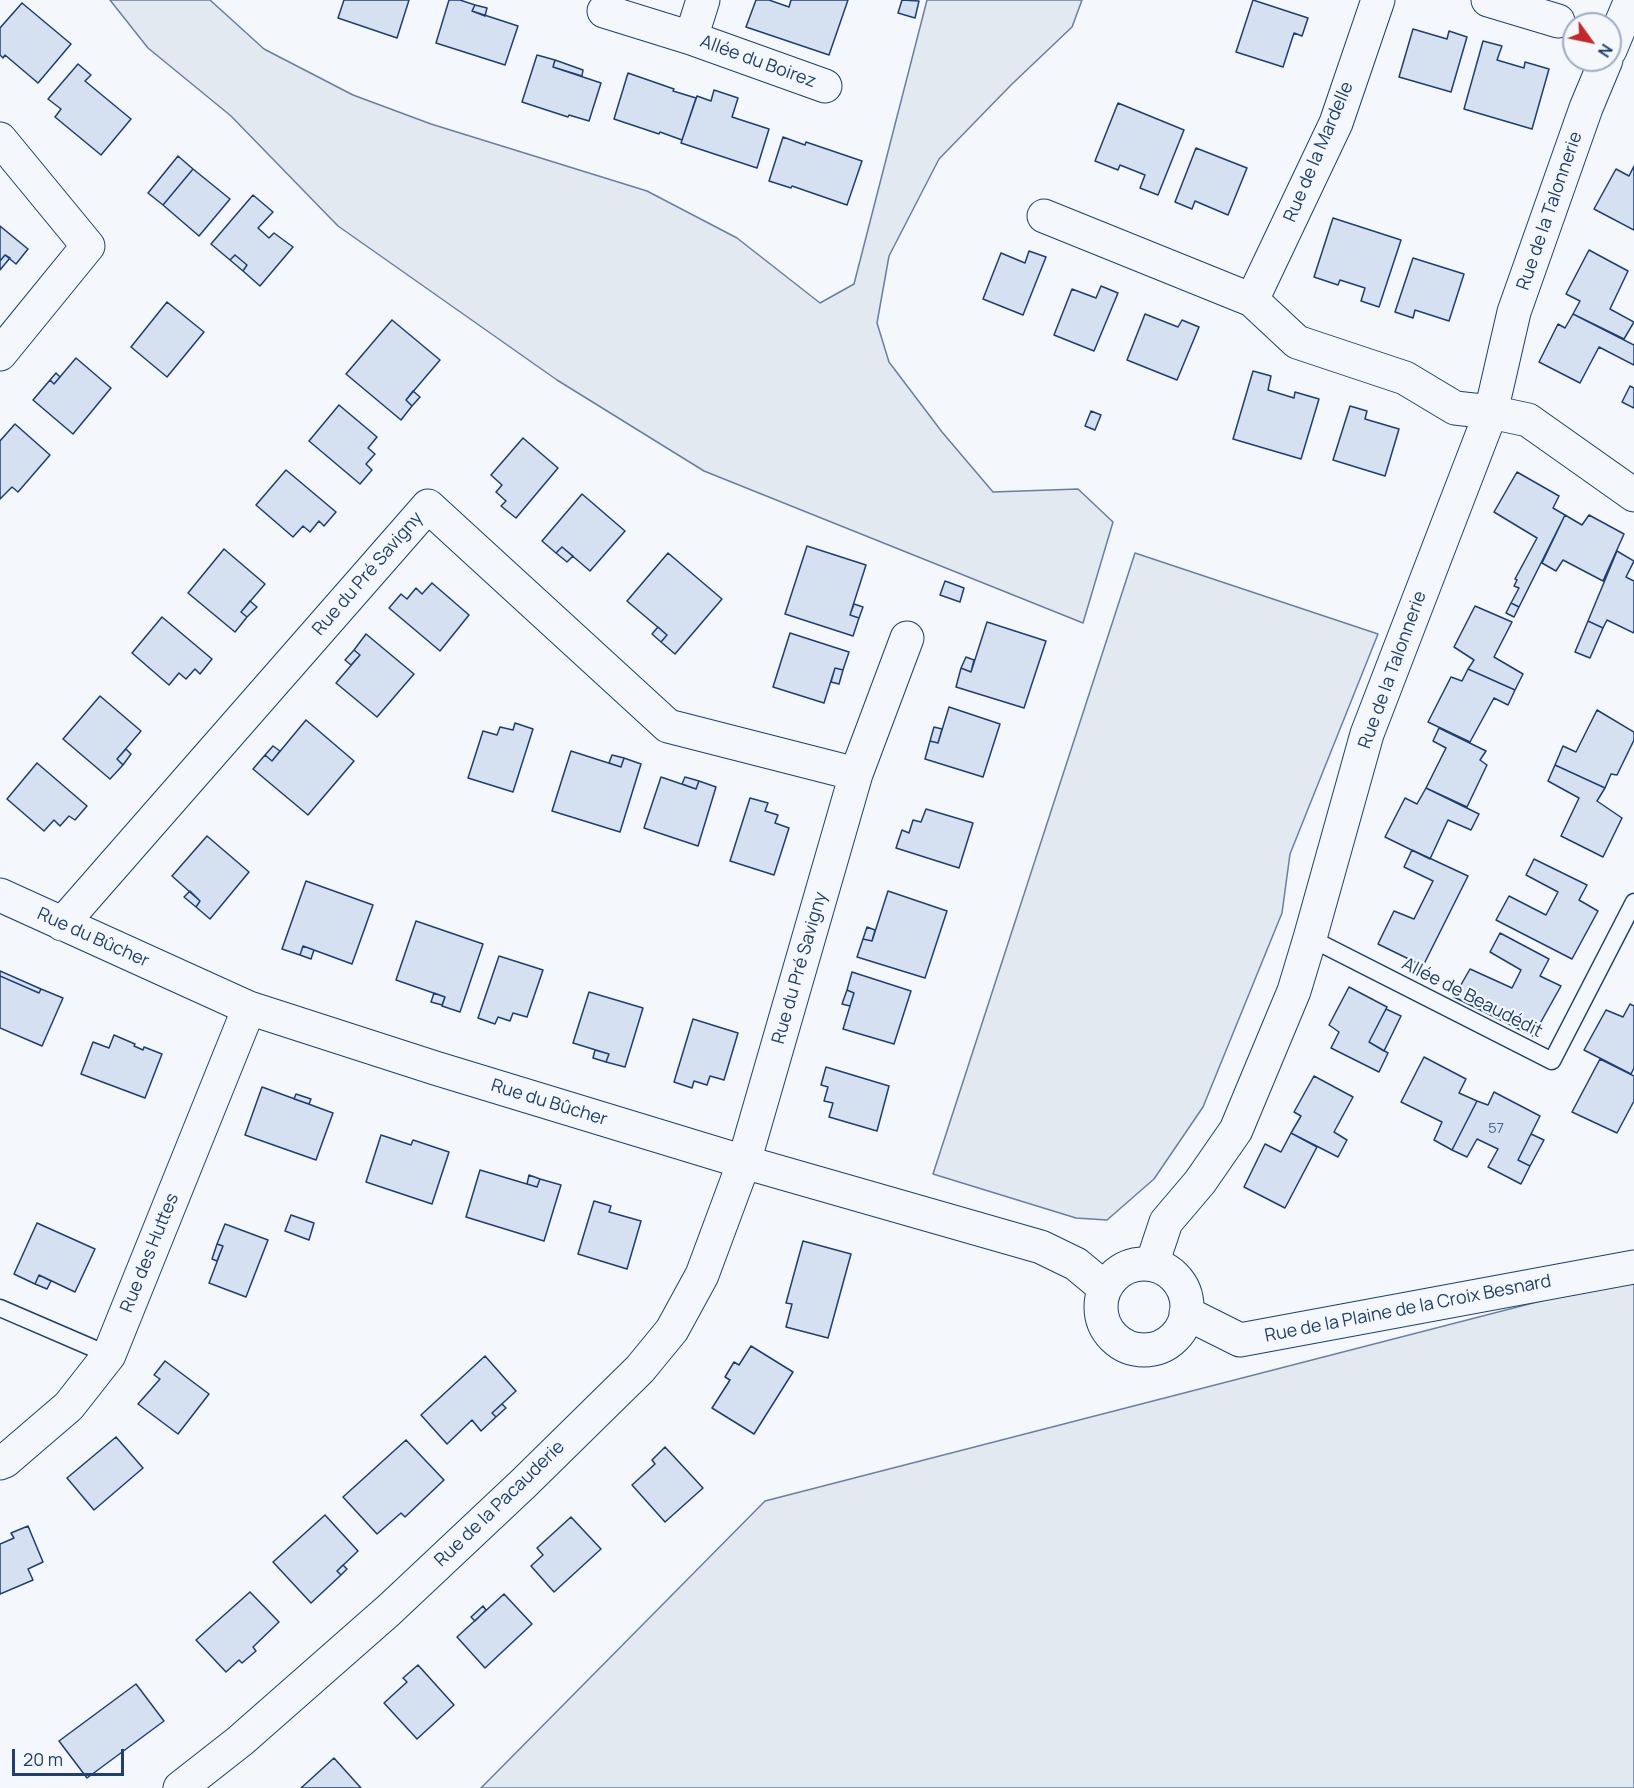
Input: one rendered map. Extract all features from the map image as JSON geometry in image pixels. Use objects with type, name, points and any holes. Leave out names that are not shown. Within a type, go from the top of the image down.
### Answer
[{"type":"street","name":"Allée du Boirez","points":[[691,38],[703,0]]},
{"type":"street","name":"Rue de la Mardelle","points":[[1252,300],[1336,123],[1378,0]]},
{"type":"street","points":[[1488,0],[1558,21]]},
{"type":"street","points":[[1622,21],[1631,0]]},
{"type":"street","name":"Allée du Boirez","points":[[604,11],[691,38],[825,86]]},
{"type":"street","name":"Rue de la Talonnerie","points":[[1152,1264],[1166,1222],[1215,1162],[1236,1130],[1294,991],[1367,734],[1491,412],[1514,312],[1586,108],[1601,72]]},
{"type":"street","points":[[0,139],[88,246],[0,354]]},
{"type":"street","points":[[1044,216],[1252,300],[1298,342],[1405,378],[1455,408],[1491,412],[1528,420],[1634,495]]},
{"type":"street","name":"Rue du Pré Savigny","points":[[62,924],[428,506],[668,726],[856,774]]},
{"type":"street","name":"Rue du Pré Savigny","points":[[744,1162],[856,774],[907,639]]},
{"type":"street","name":"Rue du Bûcher","points":[[0,895],[249,1008],[435,1068],[744,1162],[1041,1247],[1076,1264],[1105,1288]]},
{"type":"street","name":"Rue des Huttes","points":[[0,1463],[69,1406],[110,1354],[249,1008]]},
{"type":"street","name":"Rue de la Pacauderie","points":[[180,1788],[240,1741],[389,1610],[524,1483],[640,1369],[672,1330],[702,1275],[744,1162]]},
{"type":"street","points":[[1140,1263],[1152,1264],[1167,1270],[1179,1281],[1186,1297],[1186,1313],[1177,1335],[1168,1343],[1144,1350],[1132,1349],[1121,1344],[1105,1327],[1101,1314],[1101,1300],[1111,1278],[1129,1266],[1140,1263]]},
{"type":"street","name":"Rue de la Plaine de la Croix Besnard","points":[[1186,1313],[1240,1340],[1634,1267]]},
{"type":"lane","name":"Allée de Beaudédit","points":[[1310,938],[1552,1061],[1634,902]]},
{"type":"lane","points":[[0,1308],[110,1354]]},
{"type":"shaded area","points":[[110,0],[210,0],[264,49],[353,95],[431,124],[647,191],[737,238],[820,303],[854,284],[927,0],[1082,0],[1072,27],[1011,85],[939,159],[889,256],[877,323],[889,362],[942,432],[993,492],[1078,489],[1113,522],[1083,623],[704,471],[557,380],[338,226],[231,116],[148,48]]},
{"type":"shaded area","points":[[1135,553],[1378,634],[1290,854],[1282,913],[1203,1107],[1154,1179],[1107,1220],[1076,1218],[933,1174]]},
{"type":"shaded area","points":[[1634,1277],[1634,1788],[481,1788],[765,1501]]},
{"type":"building","points":[[344,0],[409,0],[397,38],[338,18]]},
{"type":"building","points":[[449,0],[460,0],[475,5],[472,11],[518,26],[505,65],[436,43]]},
{"type":"building","points":[[756,0],[769,0],[789,7],[791,0],[848,0],[829,55],[746,27]]},
{"type":"building","points":[[902,0],[919,1],[915,18],[898,13]]},
{"type":"building","points":[[1253,0],[1308,18],[1302,36],[1294,33],[1283,67],[1236,52]]},
{"type":"building","points":[[22,3],[71,44],[38,83],[5,55],[3,58],[0,55],[0,28]]},
{"type":"building","points":[[475,5],[487,8],[485,16],[472,11]]},
{"type":"building","points":[[1413,29],[1447,39],[1449,31],[1467,37],[1451,92],[1399,77]]},
{"type":"building","points":[[1483,41],[1502,46],[1497,60],[1524,68],[1525,62],[1549,69],[1532,129],[1464,109]]},
{"type":"building","points":[[537,55],[555,60],[553,67],[601,83],[589,121],[569,115],[568,117],[522,102]]},
{"type":"building","points":[[555,60],[583,70],[582,76],[553,67]]},
{"type":"building","points":[[78,64],[91,75],[85,81],[131,119],[101,155],[55,117],[61,109],[48,99]]},
{"type":"building","points":[[628,73],[696,98],[682,140],[614,119]]},
{"type":"building","points":[[714,90],[738,98],[732,117],[769,129],[757,168],[681,143],[697,96],[711,101]]},
{"type":"building","points":[[1118,103],[1184,130],[1158,195],[1140,188],[1145,175],[1120,165],[1118,170],[1095,161]]},
{"type":"building","points":[[783,137],[805,145],[806,142],[862,161],[847,205],[792,186],[791,188],[769,181]]},
{"type":"building","points":[[1196,148],[1247,168],[1228,215],[1195,201],[1192,209],[1175,202]]},
{"type":"building","points":[[178,156],[193,169],[163,205],[148,193]]},
{"type":"building","points":[[1634,166],[1634,230],[1594,209],[1616,169],[1629,176]]},
{"type":"building","points":[[193,169],[230,199],[199,236],[163,205]]},
{"type":"building","points":[[253,195],[273,212],[258,228],[269,238],[274,233],[293,247],[260,286],[243,271],[247,265],[235,255],[230,260],[211,244]]},
{"type":"building","points":[[1333,218],[1401,240],[1379,307],[1361,301],[1365,288],[1340,280],[1338,285],[1314,277]]},
{"type":"building","points":[[0,226],[28,249],[16,264],[5,255],[0,261]]},
{"type":"building","points":[[1589,250],[1628,271],[1610,309],[1634,322],[1624,339],[1573,314],[1580,301],[1566,294]]},
{"type":"building","points":[[1029,251],[1046,257],[1023,315],[983,299],[1001,253],[1025,263]]},
{"type":"building","points":[[5,255],[10,258],[0,270],[0,261]]},
{"type":"building","points":[[235,255],[247,265],[243,271],[230,260]]},
{"type":"building","points":[[1413,258],[1464,274],[1449,321],[1415,310],[1413,318],[1395,312]]},
{"type":"building","points":[[1101,286],[1118,293],[1094,351],[1054,335],[1072,289],[1096,298]]},
{"type":"building","points":[[167,302],[204,332],[167,377],[131,347]]},
{"type":"building","points":[[1145,314],[1178,327],[1182,320],[1199,327],[1177,380],[1127,360]]},
{"type":"building","points":[[1573,314],[1634,345],[1634,365],[1599,347],[1580,383],[1539,362],[1558,324],[1565,328]]},
{"type":"building","points":[[392,320],[440,360],[406,400],[412,406],[401,420],[346,374]]},
{"type":"building","points":[[76,358],[111,388],[73,434],[33,400],[50,380],[54,384]]},
{"type":"building","points":[[1253,371],[1271,376],[1268,390],[1294,398],[1295,392],[1319,399],[1301,459],[1233,439]]},
{"type":"building","points":[[56,373],[60,377],[54,384],[50,380]]},
{"type":"building","points":[[1630,386],[1634,388],[1634,408],[1622,402]]},
{"type":"building","points":[[413,391],[420,397],[412,406],[406,400]]},
{"type":"building","points":[[339,405],[377,437],[368,448],[375,454],[366,464],[372,470],[360,484],[309,441]]},
{"type":"building","points":[[1350,406],[1367,411],[1365,419],[1399,429],[1385,476],[1333,460]]},
{"type":"building","points":[[1091,411],[1101,415],[1095,430],[1085,426]]},
{"type":"building","points":[[15,424],[50,455],[18,492],[12,487],[0,499],[0,441]]},
{"type":"building","points":[[523,438],[558,468],[516,518],[501,506],[506,501],[496,492],[502,485],[491,475]]},
{"type":"building","points":[[286,470],[336,512],[324,526],[319,521],[310,532],[303,526],[293,537],[256,505]]},
{"type":"building","points":[[1517,472],[1559,496],[1553,508],[1565,515],[1519,607],[1511,603],[1519,588],[1514,586],[1517,580],[1515,579],[1537,538],[1494,512]]},
{"type":"building","points":[[582,494],[625,531],[590,571],[562,547],[556,553],[542,541]]},
{"type":"building","points":[[1565,515],[1582,525],[1589,515],[1624,534],[1603,581],[1563,560],[1556,571],[1542,563]]},
{"type":"building","points":[[807,546],[866,565],[850,615],[859,618],[853,636],[785,614]]},
{"type":"building","points":[[562,547],[573,556],[567,562],[556,553]]},
{"type":"building","points":[[224,549],[265,584],[241,612],[247,617],[235,632],[188,593]]},
{"type":"building","points":[[1617,551],[1634,561],[1626,577],[1634,581],[1634,633],[1607,620],[1603,628],[1588,621]]},
{"type":"building","points":[[668,553],[722,599],[675,654],[661,642],[667,635],[627,601]]},
{"type":"building","points":[[945,581],[964,588],[960,602],[940,595]]},
{"type":"building","points":[[432,583],[469,615],[440,651],[389,608],[401,594],[407,599],[416,588],[422,594]]},
{"type":"building","points":[[250,601],[257,607],[247,617],[241,612]]},
{"type":"building","points":[[1511,603],[1519,607],[1514,617],[1506,613]]},
{"type":"building","points":[[854,604],[863,607],[859,618],[850,615]]},
{"type":"building","points":[[1475,606],[1512,622],[1494,657],[1523,674],[1515,690],[1468,669],[1474,660],[1454,647]]},
{"type":"building","points":[[162,617],[212,659],[200,674],[195,669],[186,679],[179,673],[169,685],[132,653]]},
{"type":"building","points":[[1588,621],[1603,628],[1590,658],[1575,652]]},
{"type":"building","points":[[987,622],[1046,641],[1024,708],[956,687],[961,668],[971,672]]},
{"type":"building","points":[[658,627],[667,635],[661,642],[652,634]]},
{"type":"building","points":[[790,633],[849,652],[843,670],[835,668],[824,703],[773,687]]},
{"type":"building","points":[[366,634],[414,674],[377,717],[336,683],[360,655],[354,650]]},
{"type":"building","points":[[354,650],[360,655],[351,665],[345,660]]},
{"type":"building","points":[[966,657],[974,660],[971,672],[961,668]]},
{"type":"building","points":[[835,668],[843,670],[839,684],[831,682]]},
{"type":"building","points":[[1468,669],[1515,690],[1508,705],[1494,698],[1470,742],[1428,722],[1451,677],[1462,681]]},
{"type":"building","points":[[100,696],[141,731],[117,759],[123,765],[110,779],[63,739]]},
{"type":"building","points":[[949,707],[1000,724],[983,777],[925,759],[930,741],[938,743]]},
{"type":"building","points":[[1597,710],[1634,732],[1634,740],[1617,775],[1611,774],[1605,788],[1555,765],[1563,746],[1576,752]]},
{"type":"building","points":[[306,720],[354,761],[308,815],[253,769],[265,755],[272,761]]},
{"type":"building","points":[[515,723],[533,729],[513,792],[468,778],[483,731],[497,735],[500,727],[513,730]]},
{"type":"building","points":[[934,727],[942,729],[938,743],[930,741]]},
{"type":"building","points":[[1439,728],[1486,751],[1480,760],[1487,765],[1467,807],[1426,788],[1446,748],[1433,741]]},
{"type":"building","points":[[273,746],[280,751],[272,761],[265,755]]},
{"type":"building","points":[[126,749],[131,754],[123,765],[117,759]]},
{"type":"building","points":[[571,751],[621,767],[624,758],[641,764],[620,832],[552,811]]},
{"type":"building","points":[[612,755],[624,758],[621,767],[609,763]]},
{"type":"building","points":[[37,763],[87,806],[75,820],[69,816],[60,826],[54,820],[44,831],[7,799]]},
{"type":"building","points":[[1555,765],[1605,788],[1597,801],[1622,818],[1603,857],[1561,836],[1579,798],[1548,781]]},
{"type":"building","points":[[661,777],[696,789],[699,781],[716,787],[698,846],[644,828]]},
{"type":"building","points":[[685,777],[699,781],[696,789],[682,784]]},
{"type":"building","points":[[1426,788],[1479,814],[1471,830],[1448,820],[1430,859],[1385,837],[1405,798],[1417,804]]},
{"type":"building","points":[[750,798],[768,803],[765,811],[778,815],[775,823],[789,828],[774,875],[730,861]]},
{"type":"building","points":[[926,809],[973,823],[959,868],[896,848],[902,830],[909,833],[913,820],[921,822]]},
{"type":"building","points":[[207,836],[249,872],[210,919],[196,907],[200,901],[172,876]]},
{"type":"building","points":[[1412,850],[1468,876],[1423,966],[1378,944],[1394,911],[1414,919],[1433,881],[1404,867]]},
{"type":"building","points":[[1534,859],[1587,885],[1579,900],[1598,911],[1572,959],[1496,920],[1509,896],[1546,915],[1558,892],[1526,875]]},
{"type":"building","points":[[306,881],[373,905],[352,964],[303,946],[300,955],[282,949]]},
{"type":"building","points":[[190,891],[200,901],[196,907],[184,897]]},
{"type":"building","points":[[888,891],[947,911],[925,978],[857,957],[863,939],[872,941]]},
{"type":"building","points":[[416,921],[483,944],[460,1012],[442,1006],[445,997],[396,980]]},
{"type":"building","points":[[867,927],[875,930],[872,941],[863,939]]},
{"type":"building","points":[[1500,933],[1549,959],[1540,976],[1561,986],[1533,1036],[1454,997],[1470,969],[1512,988],[1521,970],[1490,952]]},
{"type":"building","points":[[303,946],[314,950],[311,959],[300,955]]},
{"type":"building","points":[[499,956],[543,970],[527,1017],[513,1013],[510,1021],[498,1017],[495,1024],[478,1018]]},
{"type":"building","points":[[0,971],[41,989],[39,993],[0,976]]},
{"type":"building","points":[[852,972],[911,991],[894,1044],[843,1029],[854,993],[847,990]]},
{"type":"building","points":[[0,976],[39,993],[41,989],[63,998],[42,1046],[0,1028]]},
{"type":"building","points":[[1349,987],[1387,1007],[1369,1042],[1388,1053],[1379,1072],[1331,1048],[1339,1032],[1329,1025]]},
{"type":"building","points":[[847,990],[854,993],[850,1006],[842,1004]]},
{"type":"building","points":[[589,992],[643,1008],[625,1067],[606,1062],[609,1054],[573,1043]]},
{"type":"building","points":[[434,993],[445,997],[442,1005],[431,1002]]},
{"type":"building","points":[[1630,1004],[1634,1006],[1634,1068],[1631,1074],[1584,1050],[1606,1010],[1623,1017]]},
{"type":"building","points":[[1386,1009],[1401,1016],[1384,1051],[1369,1042]]},
{"type":"building","points":[[693,1019],[738,1033],[724,1080],[710,1076],[707,1085],[694,1081],[692,1088],[674,1082]]},
{"type":"building","points":[[114,1035],[143,1050],[144,1047],[162,1054],[145,1098],[81,1074],[93,1042],[109,1048]]},
{"type":"building","points":[[595,1050],[609,1054],[606,1062],[593,1058]]},
{"type":"building","points":[[1424,1057],[1466,1079],[1459,1093],[1477,1101],[1452,1150],[1434,1140],[1442,1122],[1401,1102]]},
{"type":"building","points":[[1600,1059],[1634,1076],[1634,1101],[1617,1133],[1572,1112]]},
{"type":"building","points":[[826,1067],[889,1086],[877,1131],[829,1117],[833,1103],[824,1101],[828,1087],[821,1085]]},
{"type":"building","points":[[1314,1076],[1353,1097],[1334,1132],[1347,1140],[1338,1157],[1291,1133],[1301,1116],[1294,1112]]},
{"type":"building","points":[[262,1087],[333,1113],[316,1160],[245,1135]]},
{"type":"building","points":[[1494,1092],[1540,1116],[1518,1160],[1530,1166],[1521,1184],[1488,1167],[1498,1149],[1477,1139],[1467,1157],[1452,1150],[1477,1101],[1488,1105]]},
{"type":"building","points":[[296,1094],[311,1099],[309,1104],[294,1099]]},
{"type":"building","points":[[1291,1133],[1317,1147],[1285,1208],[1244,1187],[1265,1144],[1281,1152]]},
{"type":"building","points":[[1531,1134],[1544,1140],[1530,1166],[1518,1160]]},
{"type":"building","points":[[381,1135],[411,1145],[413,1140],[449,1152],[432,1204],[366,1182]]},
{"type":"building","points":[[480,1170],[537,1187],[540,1179],[561,1185],[544,1241],[466,1217]]},
{"type":"building","points":[[529,1175],[540,1179],[537,1187],[527,1184]]},
{"type":"building","points":[[594,1201],[611,1206],[609,1212],[641,1221],[627,1269],[578,1254]]},
{"type":"building","points":[[291,1215],[314,1223],[309,1240],[285,1231]]},
{"type":"building","points":[[37,1223],[95,1249],[75,1292],[39,1275],[35,1284],[14,1274]]},
{"type":"building","points":[[225,1224],[268,1240],[246,1297],[209,1283],[223,1246],[217,1244]]},
{"type":"building","points":[[803,1241],[851,1254],[828,1338],[786,1327],[792,1304],[786,1303]]},
{"type":"building","points":[[217,1244],[223,1246],[217,1261],[212,1259]]},
{"type":"building","points":[[39,1275],[51,1281],[47,1289],[35,1284]]},
{"type":"building","points":[[751,1346],[793,1372],[754,1434],[712,1408],[730,1380],[725,1377],[734,1362],[739,1365]]},
{"type":"building","points":[[485,1356],[516,1391],[492,1413],[496,1417],[481,1431],[472,1420],[447,1444],[421,1415]]},
{"type":"building","points":[[165,1361],[209,1394],[178,1434],[138,1404],[160,1379],[154,1375]]},
{"type":"building","points":[[502,1404],[506,1408],[496,1417],[492,1413]]},
{"type":"building","points":[[116,1437],[143,1468],[94,1510],[67,1478]]},
{"type":"building","points":[[406,1440],[444,1480],[405,1517],[401,1513],[377,1534],[343,1497]]},
{"type":"building","points":[[665,1447],[703,1488],[665,1522],[632,1485],[655,1464],[652,1460]]},
{"type":"building","points":[[325,1515],[358,1551],[337,1571],[341,1575],[311,1603],[273,1562]]},
{"type":"building","points":[[571,1517],[601,1549],[554,1592],[531,1566],[543,1555],[537,1548]]},
{"type":"building","points":[[28,1526],[43,1562],[28,1569],[33,1580],[0,1594],[0,1544],[14,1538],[11,1533]]},
{"type":"building","points":[[343,1565],[347,1569],[341,1575],[337,1571]]},
{"type":"building","points":[[250,1592],[279,1622],[253,1647],[256,1651],[242,1663],[239,1660],[226,1672],[196,1640]]},
{"type":"building","points":[[504,1594],[532,1624],[485,1668],[457,1637]]},
{"type":"building","points":[[483,1606],[486,1610],[475,1621],[471,1617]]},
{"type":"building","points":[[418,1665],[454,1705],[417,1739],[384,1703],[407,1682],[403,1678]]},
{"type":"building","points":[[136,1684],[164,1721],[87,1778],[59,1741]]},
{"type":"building","points":[[334,1758],[361,1788],[301,1788]]}]
